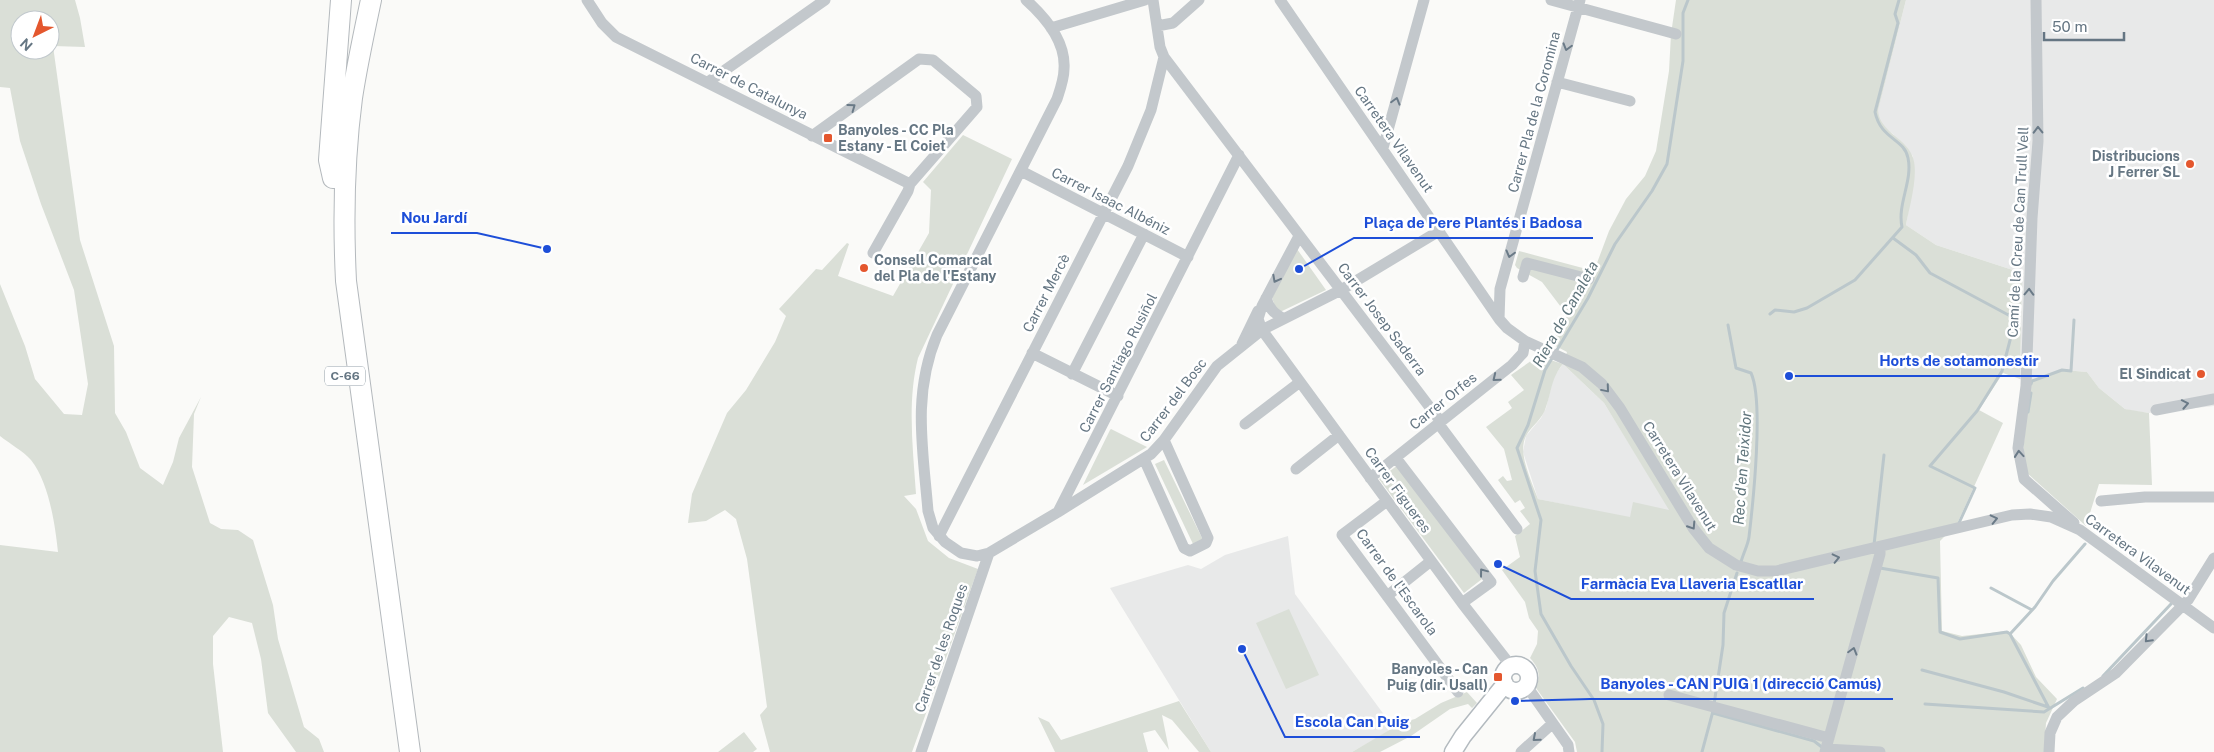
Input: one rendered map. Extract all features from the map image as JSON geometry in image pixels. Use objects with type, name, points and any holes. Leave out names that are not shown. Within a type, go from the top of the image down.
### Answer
[{"type":"highway","points":[[340,0],[329,160],[339,180],[354,161],[360,102],[378,0]]},
{"type":"highway","name":"C-66","points":[[359,0],[340,97],[339,180],[350,324],[410,752]]},
{"type":"highway","name":"C-66","points":[[371,0],[339,180],[332,245],[338,326],[398,752]]},
{"type":"street","name":"Carrer de Catalunya","points":[[587,0],[602,23],[616,37],[910,184]]},
{"type":"street","points":[[708,82],[826,0]]},
{"type":"street","points":[[1026,0],[1051,28],[1064,56],[1062,81],[1056,99],[1021,171],[937,335],[925,368],[920,403],[928,511],[933,528],[939,536],[956,550],[969,556],[989,553],[1058,512]]},
{"type":"street","points":[[1051,28],[1145,0]]},
{"type":"street","points":[[1153,0],[1160,46],[1164,57]]},
{"type":"street","points":[[1157,26],[1174,23],[1199,0]]},
{"type":"street","points":[[1383,148],[1424,0]]},
{"type":"street","points":[[1551,0],[1579,4],[1676,34]]},
{"type":"street","name":"Camí de la Creu de Can Trull Vell","points":[[2036,0],[2038,141],[2032,218],[2026,386],[2018,448],[2024,479],[2068,516],[2080,530]]},
{"type":"street","name":"Carretera Vilavenut","points":[[1282,1],[1499,319],[1507,328],[1525,341],[1568,359],[1589,371],[1609,392],[1699,536],[1709,548],[1727,561],[1758,571],[1776,571],[2021,514],[2051,517],[2080,530],[2214,628]]},
{"type":"street","name":"Carrer Pla de la Coromina","points":[[1499,319],[1500,290],[1579,4]]},
{"type":"street","name":"Carrer Josep Saderra","points":[[1164,57],[1441,422],[1441,427],[1517,529]]},
{"type":"street","name":"Carrer Mercè","points":[[939,536],[1104,214],[1142,134],[1151,110],[1164,57]]},
{"type":"street","points":[[812,136],[919,59],[933,60],[976,96],[977,107],[910,184],[873,253]]},
{"type":"street","points":[[1557,82],[1630,101]]},
{"type":"street","name":"Carrer Santiago Rusiñol","points":[[1058,512],[1239,155]]},
{"type":"street","name":"Carrer Isaac Albéniz","points":[[1021,171],[1188,257]]},
{"type":"street","name":"Carrer del Bosc","points":[[1058,512],[1144,459],[1164,440],[1217,366],[1262,330],[1341,290],[1440,231]]},
{"type":"street","points":[[1072,374],[1144,234]]},
{"type":"street","points":[[1241,346],[1299,236]]},
{"type":"street","points":[[1523,277],[1527,263],[1589,279]]},
{"type":"street","points":[[1481,293],[1490,294],[1500,290]]},
{"type":"street","points":[[1264,302],[1274,314],[1284,319]]},
{"type":"street","points":[[1262,330],[1258,319],[1264,302]]},
{"type":"street","name":"Carrer Figueres","points":[[1262,330],[1462,603],[1511,666]]},
{"type":"street","name":"Carrer Orfes","points":[[1370,478],[1512,365],[1523,353],[1525,341]]},
{"type":"street","points":[[1032,353],[1118,396]]},
{"type":"street","points":[[1245,424],[1300,382]]},
{"type":"street","points":[[2156,410],[2214,399]]},
{"type":"street","points":[[1296,469],[1339,435]]},
{"type":"street","points":[[1144,459],[1184,548],[1190,551],[1206,543],[1208,538],[1164,440]]},
{"type":"street","points":[[1396,458],[1490,582],[1462,603]]},
{"type":"street","points":[[2101,501],[2145,497],[2214,497]]},
{"type":"street","name":"Carrer de l'Escarola","points":[[1387,501],[1342,535],[1458,692]]},
{"type":"street","points":[[1827,746],[1880,554],[1880,547]]},
{"type":"street","name":"Carrer de les Roques","points":[[921,752],[989,553]]},
{"type":"street","points":[[2050,752],[2050,733],[2057,717],[2065,708],[2116,673],[2188,600],[2214,558]]},
{"type":"street","points":[[1387,596],[1431,561]]},
{"type":"street","points":[[1511,666],[1520,666],[1526,670],[1529,678],[1526,686],[1516,690],[1506,684],[1504,674],[1511,666]]},
{"type":"street","points":[[1453,752],[1463,736],[1506,684]]},
{"type":"street","points":[[1526,686],[1568,745],[1569,752]]},
{"type":"street","points":[[1669,695],[1827,746],[1880,752]]},
{"type":"street","points":[[1521,752],[1552,724]]},
{"type":"shaded area","points":[[0,0],[75,0],[85,47],[60,46],[60,10],[10,10],[10,60],[55,60],[80,240],[114,346],[115,413],[126,432],[140,468],[163,485],[173,462],[179,438],[201,397],[194,414],[192,467],[210,523],[221,529],[238,530],[253,540],[273,605],[278,639],[304,727],[319,739],[324,752],[296,752],[268,713],[261,659],[252,623],[229,617],[213,636],[213,664],[223,752],[0,752],[0,545],[58,552],[47,492],[37,469],[28,457],[0,436],[0,284],[25,346],[35,379],[64,414],[82,415],[88,384],[74,290],[41,204],[20,141],[10,88],[0,87]]},
{"type":"shaded area","points":[[1676,0],[1906,0],[1878,110],[1879,117],[1887,129],[1908,149],[1914,162],[1914,180],[1906,225],[1936,245],[2022,273],[2020,379],[2003,373],[1979,410],[2003,423],[1957,524],[1940,541],[1942,631],[1962,636],[2008,631],[2021,645],[2036,677],[2057,699],[2046,723],[2044,752],[1577,752],[1575,742],[1536,688],[1538,672],[1530,658],[1537,644],[1538,631],[1529,618],[1525,602],[1502,570],[1520,557],[1515,536],[1530,524],[1520,511],[1525,508],[1520,500],[1515,503],[1498,480],[1503,476],[1507,481],[1512,480],[1504,449],[1486,427],[1512,408],[1508,402],[1524,390],[1511,375],[1538,356],[1563,364],[1567,352],[1550,343],[1567,315],[1542,282],[1515,265],[1519,251],[1594,271],[1609,231],[1626,199],[1645,176],[1656,151],[1669,71],[1671,34]],"holes":[[[1563,364],[1604,403],[1669,510],[1633,502],[1630,517],[1538,499],[1526,468],[1523,451],[1524,443],[1528,432],[1545,411],[1554,380]]]},
{"type":"shaded area","points":[[1906,0],[2214,0],[2214,406],[2149,413],[2125,409],[2099,388],[2087,372],[2064,370],[2030,382],[2020,379],[2022,273],[1936,245],[1906,225],[1914,178],[1913,156],[1885,128],[1878,118],[1878,109]]},
{"type":"shaded area","points":[[963,135],[1012,159],[918,358],[912,409],[912,443],[916,494],[904,496],[916,509],[928,541],[949,558],[978,569],[912,752],[770,752],[760,715],[767,707],[747,559],[736,519],[725,510],[706,521],[688,523],[692,494],[727,413],[746,390],[775,342],[786,316],[779,309],[816,269],[822,270],[847,243],[849,244],[838,276],[893,296],[929,233],[931,190],[923,182]]},
{"type":"shaded area","points":[[1297,249],[1326,290],[1280,312],[1277,311],[1272,298]]},
{"type":"shaded area","points":[[1563,364],[1604,403],[1670,510],[1630,518],[1538,499],[1523,452],[1526,436],[1541,418],[1546,408],[1554,376]]},
{"type":"shaded area","points":[[2064,370],[2087,372],[2099,388],[2125,409],[2149,413],[2152,485],[2099,484],[2086,526],[2027,473],[2023,452],[2030,382]]},
{"type":"shaded area","points":[[1110,430],[1147,447],[1083,485]]},
{"type":"shaded area","points":[[1164,460],[1203,540],[1193,544],[1155,464]]},
{"type":"shaded area","points":[[1398,465],[1482,579],[1464,593],[1379,479]]},
{"type":"shaded area","points":[[1288,536],[1295,594],[1385,716],[1380,720],[1389,731],[1352,752],[1211,752],[1110,588],[1188,565],[1201,569],[1225,555]]},
{"type":"shaded area","points":[[1289,609],[1319,675],[1286,689],[1256,623]]},
{"type":"shaded area","points":[[1467,692],[1477,703],[1472,708],[1468,704],[1450,709],[1411,736],[1380,752],[1352,752],[1403,722],[1415,719],[1441,703]]},
{"type":"shaded area","points":[[1179,701],[1211,752],[1199,752],[1172,720],[1162,715],[1169,750],[1155,730],[1143,733],[1148,752],[1055,752],[1038,717],[1049,722],[1061,740]]},
{"type":"shaded area","points":[[744,732],[757,749],[753,752],[718,752]]},
{"type":"waterway","name":"Riera de Canaleta","points":[[1602,752],[1603,724],[1594,700],[1571,666],[1541,614],[1535,571],[1541,520],[1517,448],[1528,425],[1545,370],[1588,298],[1615,244],[1652,191],[1667,164],[1683,61],[1683,13],[1688,0]]},
{"type":"waterway","name":"Rec d'en Teixidor","points":[[1770,314],[1775,310],[1794,312],[1807,308],[1855,280],[1902,227],[1901,218],[1909,167],[1908,158],[1902,146],[1882,128],[1875,112],[1898,23],[1895,14],[1899,0]]},
{"type":"waterway","points":[[1893,238],[1916,255],[1930,273],[2014,318],[2014,325],[2002,371],[1977,411],[1930,466],[1975,488],[1959,523]]},
{"type":"waterway","points":[[2031,384],[2032,381],[2062,370],[2071,371],[2074,320]]},
{"type":"waterway","name":"Rec d'en Teixidor","points":[[1728,325],[1736,368],[1751,373],[1757,406],[1753,501],[1748,540],[1741,562]]},
{"type":"waterway","points":[[2028,412],[2031,393]]},
{"type":"waterway","points":[[1874,545],[1884,455]]},
{"type":"waterway","points":[[2010,634],[2035,607],[2053,581],[2085,544]]},
{"type":"waterway","points":[[1880,568],[1938,578],[1940,632],[1960,639],[2007,632],[2010,634],[2049,708]]},
{"type":"waterway","name":"Rec d'en Teixidor","points":[[1702,752],[1713,711],[1723,645],[1724,613],[1737,573]]},
{"type":"waterway","points":[[1991,588],[2032,610]]},
{"type":"waterway","points":[[2103,676],[2171,604]]},
{"type":"waterway","points":[[1922,670],[2004,692],[2048,707]]},
{"type":"waterway","points":[[1925,704],[2044,712],[2083,688]]},
{"type":"waterway","points":[[1713,713],[1814,741],[1823,748]]},
{"type":"place","name":"Banyoles - CC Pla Estany - El Coiet","points":[[828,138]]},
{"type":"place","name":"Distribucions J Ferrer SL","points":[[2190,164]]},
{"type":"place","name":"Nou Jardí","points":[[547,249]]},
{"type":"place","name":"Consell Comarcal del Pla de l'Estany","points":[[864,268]]},
{"type":"place","name":"Plaça de Pere Plantés i Badosa","points":[[1299,269]]},
{"type":"place","name":"El Sindicat","points":[[2201,374]]},
{"type":"place","name":"Horts de sotamonestir","points":[[1789,376]]},
{"type":"place","name":"Farmàcia Eva Llaveria Escatllar","points":[[1498,564]]},
{"type":"place","name":"Escola Can Puig","points":[[1242,649]]},
{"type":"place","name":"Banyoles - Can Puig (dir. Usall)","points":[[1498,677]]},
{"type":"place","name":"Banyoles - CAN PUIG 1 (direcció Camús)","points":[[1515,701]]}]
